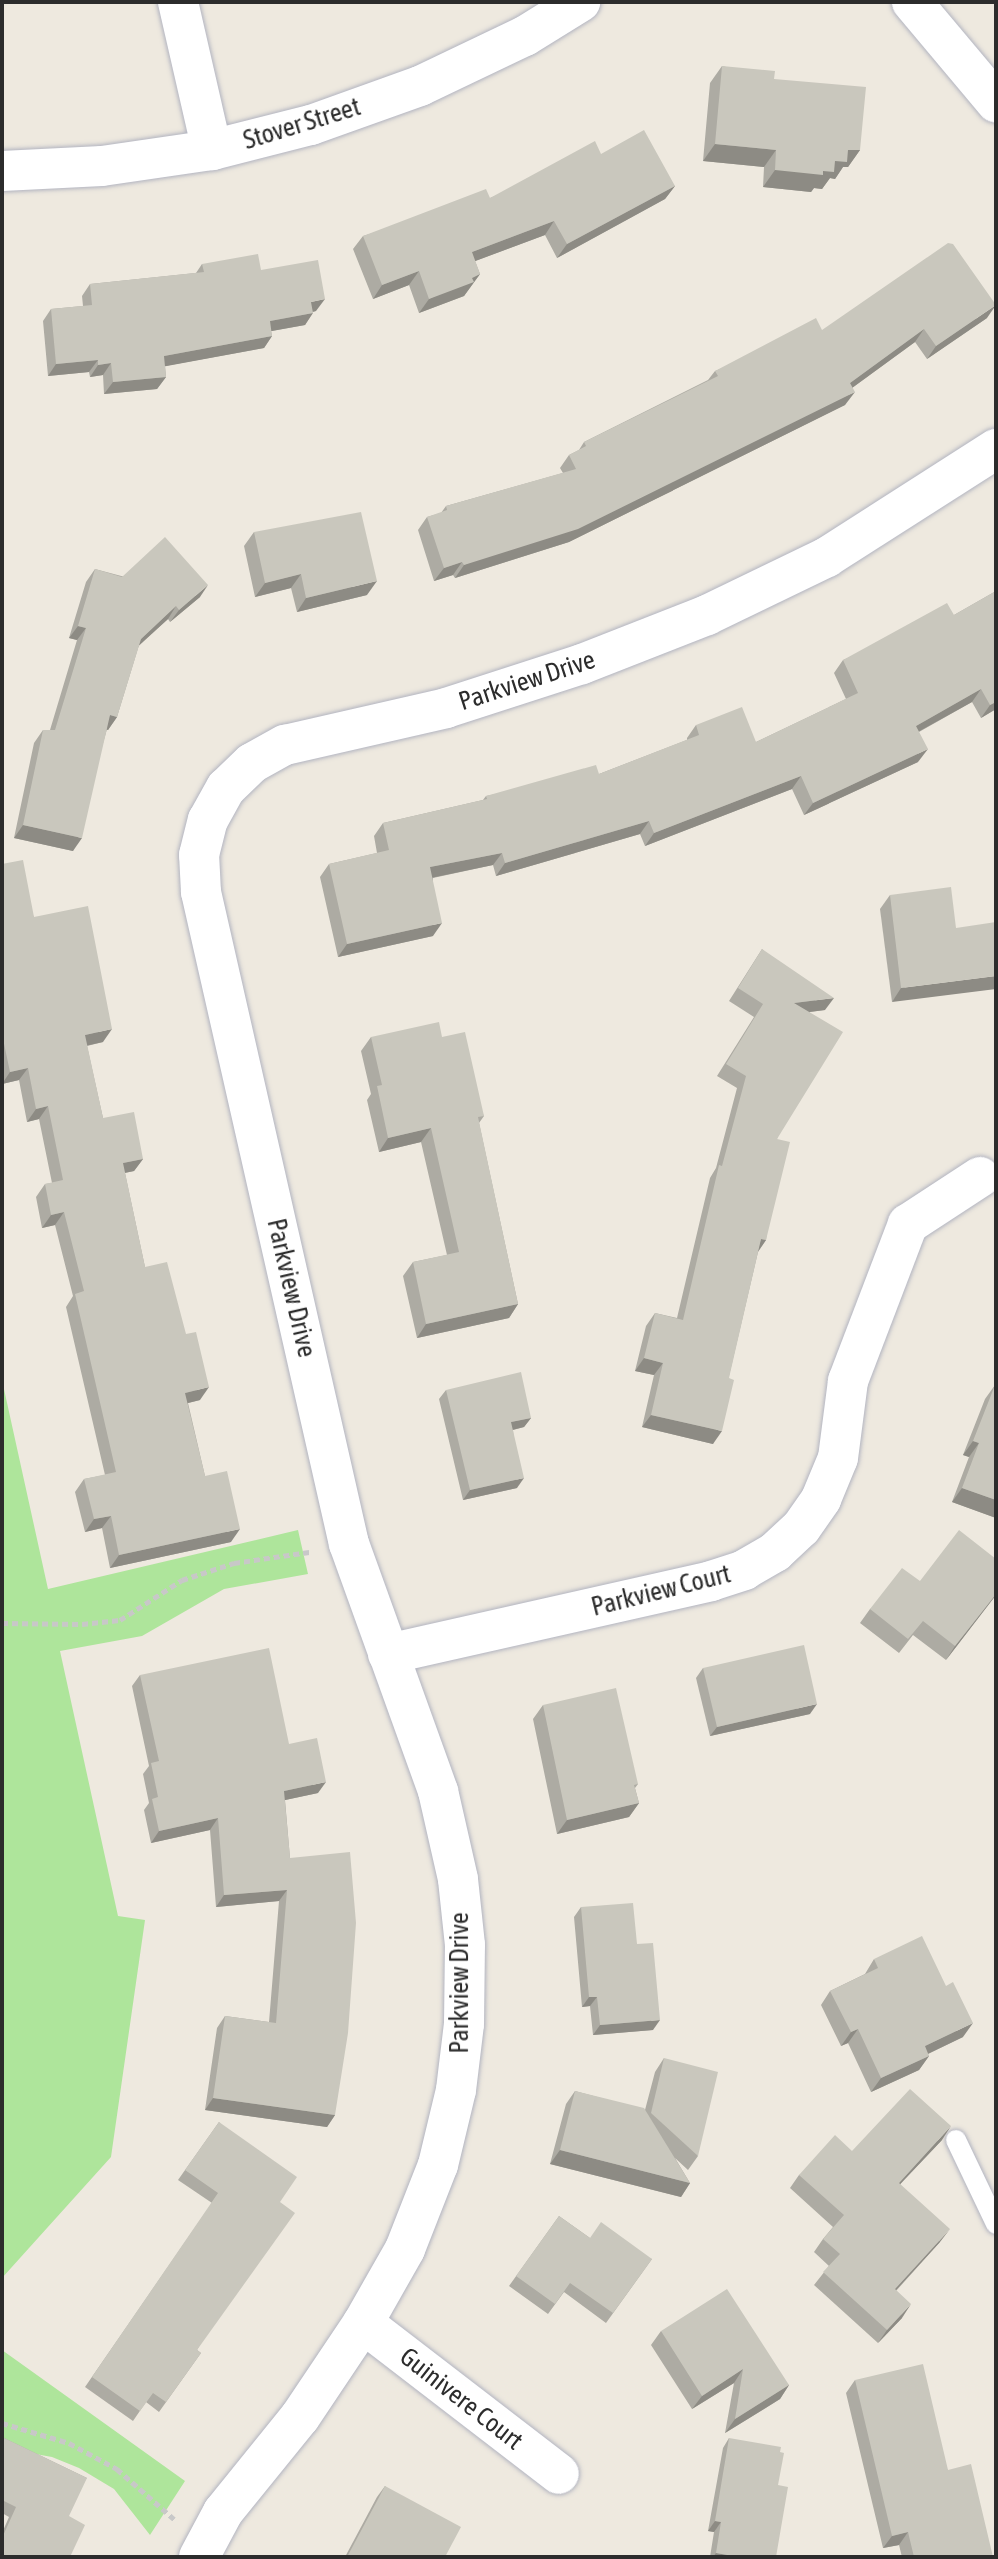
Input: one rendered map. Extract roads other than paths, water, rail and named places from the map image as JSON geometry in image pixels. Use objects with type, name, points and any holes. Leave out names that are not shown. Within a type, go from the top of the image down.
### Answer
[{"type":"street","points":[[178,2],[212,150]]},
{"type":"street","name":"Stover Street","points":[[2,171],[102,166],[212,150],[311,125],[420,86],[525,36],[580,2]]},
{"type":"street","points":[[912,2],[996,102]]},
{"type":"street","name":"Parkview Drive","points":[[202,2551],[223,2512],[300,2417],[363,2323],[405,2249],[438,2165],[456,2090],[464,2024],[465,1945],[458,1879],[438,1791],[349,1544],[201,892],[199,855],[208,820],[226,788],[252,763],[285,745],[446,708],[582,664],[707,615],[827,557],[996,449]]},
{"type":"street","name":"Parkview Court","points":[[388,1654],[711,1581],[744,1570],[775,1552],[801,1528],[821,1499],[838,1458],[848,1381],[908,1224],[980,1177]]},
{"type":"street","name":"Guinivere Court","points":[[363,2323],[559,2474]]},
{"type":"lane","points":[[956,2140],[996,2224]]}]
